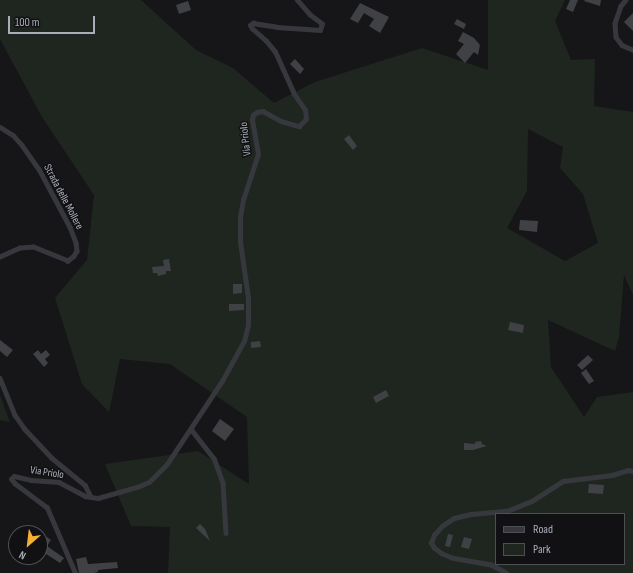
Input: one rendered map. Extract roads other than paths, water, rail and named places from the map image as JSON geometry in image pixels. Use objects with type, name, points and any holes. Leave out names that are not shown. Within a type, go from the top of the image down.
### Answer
[{"type":"street","name":"Via Priolo","points":[[75,573],[47,508],[15,484],[11,479],[14,476],[31,480],[59,482],[85,496],[98,498],[118,494],[149,482],[166,464],[191,429],[231,365],[244,341],[247,330],[248,304],[240,242],[240,217],[243,200],[258,157],[252,120],[253,116],[257,112],[263,111],[281,121],[300,126],[306,119],[305,110],[294,94],[275,52],[266,41],[251,28],[250,25],[253,23],[277,27],[320,30],[322,24],[310,15],[297,0]]},
{"type":"street","points":[[626,0],[621,6],[615,23],[616,37],[622,45],[633,50]]},
{"type":"street","name":"Strada delle Mollere","points":[[0,127],[13,135],[39,169],[70,227],[76,243],[77,251],[68,261],[34,247],[20,248],[0,257]]},
{"type":"street","points":[[0,378],[16,415],[24,428],[52,458],[85,485],[91,497]]},
{"type":"street","points":[[191,429],[214,458],[223,483],[226,533]]},
{"type":"street","points":[[506,573],[492,565],[452,558],[442,554],[434,548],[431,543],[434,535],[442,526],[454,518],[471,514],[507,511],[532,501],[563,481],[612,475],[628,470],[633,471]]}]
